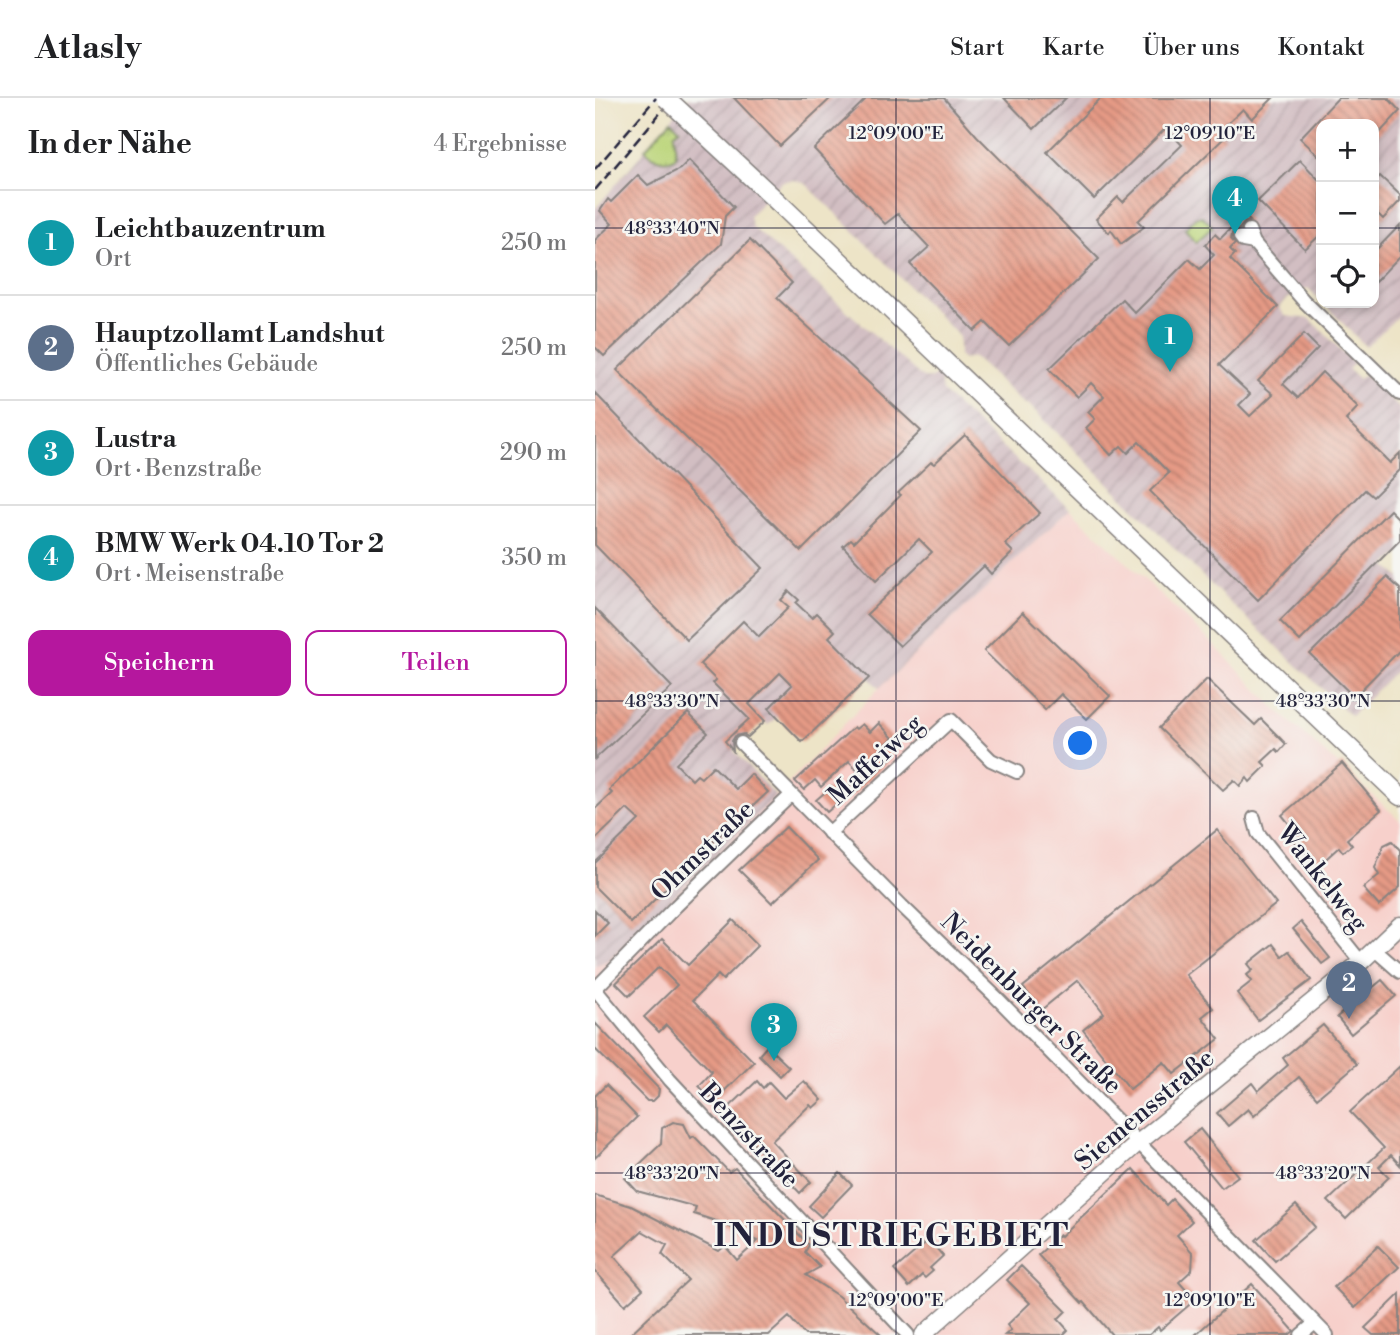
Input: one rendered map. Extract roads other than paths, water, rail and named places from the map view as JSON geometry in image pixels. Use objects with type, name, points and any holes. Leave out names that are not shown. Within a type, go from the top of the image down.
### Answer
[{"type":"main road","points":[[666,98],[1147,552],[1400,796]]},
{"type":"main road","name":"Siemensstraße","points":[[923,1335],[1138,1143],[1361,962],[1400,925]]},
{"type":"street","points":[[1245,233],[1243,241],[1254,243],[1303,300],[1400,394]]},
{"type":"street","name":"Maffeiweg","points":[[829,833],[950,720],[991,760],[1017,772]]},
{"type":"street","name":"Ohmstraße","points":[[595,989],[791,795],[741,743]]},
{"type":"street","name":"Neidenburger Straße","points":[[791,795],[993,995],[1327,1335]]},
{"type":"street","name":"Wankelweg","points":[[1254,818],[1258,833],[1361,962]]},
{"type":"street","points":[[1375,950],[1400,972]]},
{"type":"street","name":"Benzstraße","points":[[595,989],[670,1080],[908,1335]]},
{"type":"street","points":[[1301,1335],[1315,1322]]},
{"type":"railway","points":[[595,169],[656,98]]},
{"type":"railway","points":[[595,190],[673,98]]},
{"type":"place","name":"BMW Werk 04.10 Tor 2","points":[[1235,234]]},
{"type":"place","name":"Leichtbauzentrum","points":[[1170,372]]},
{"type":"place","name":"Hauptzollamt Landshut","points":[[1349,1019]]},
{"type":"place","name":"Lustra","points":[[774,1061]]},
{"type":"district","name":"INDUSTRIEGEBIET","points":[[892,1234]]}]
